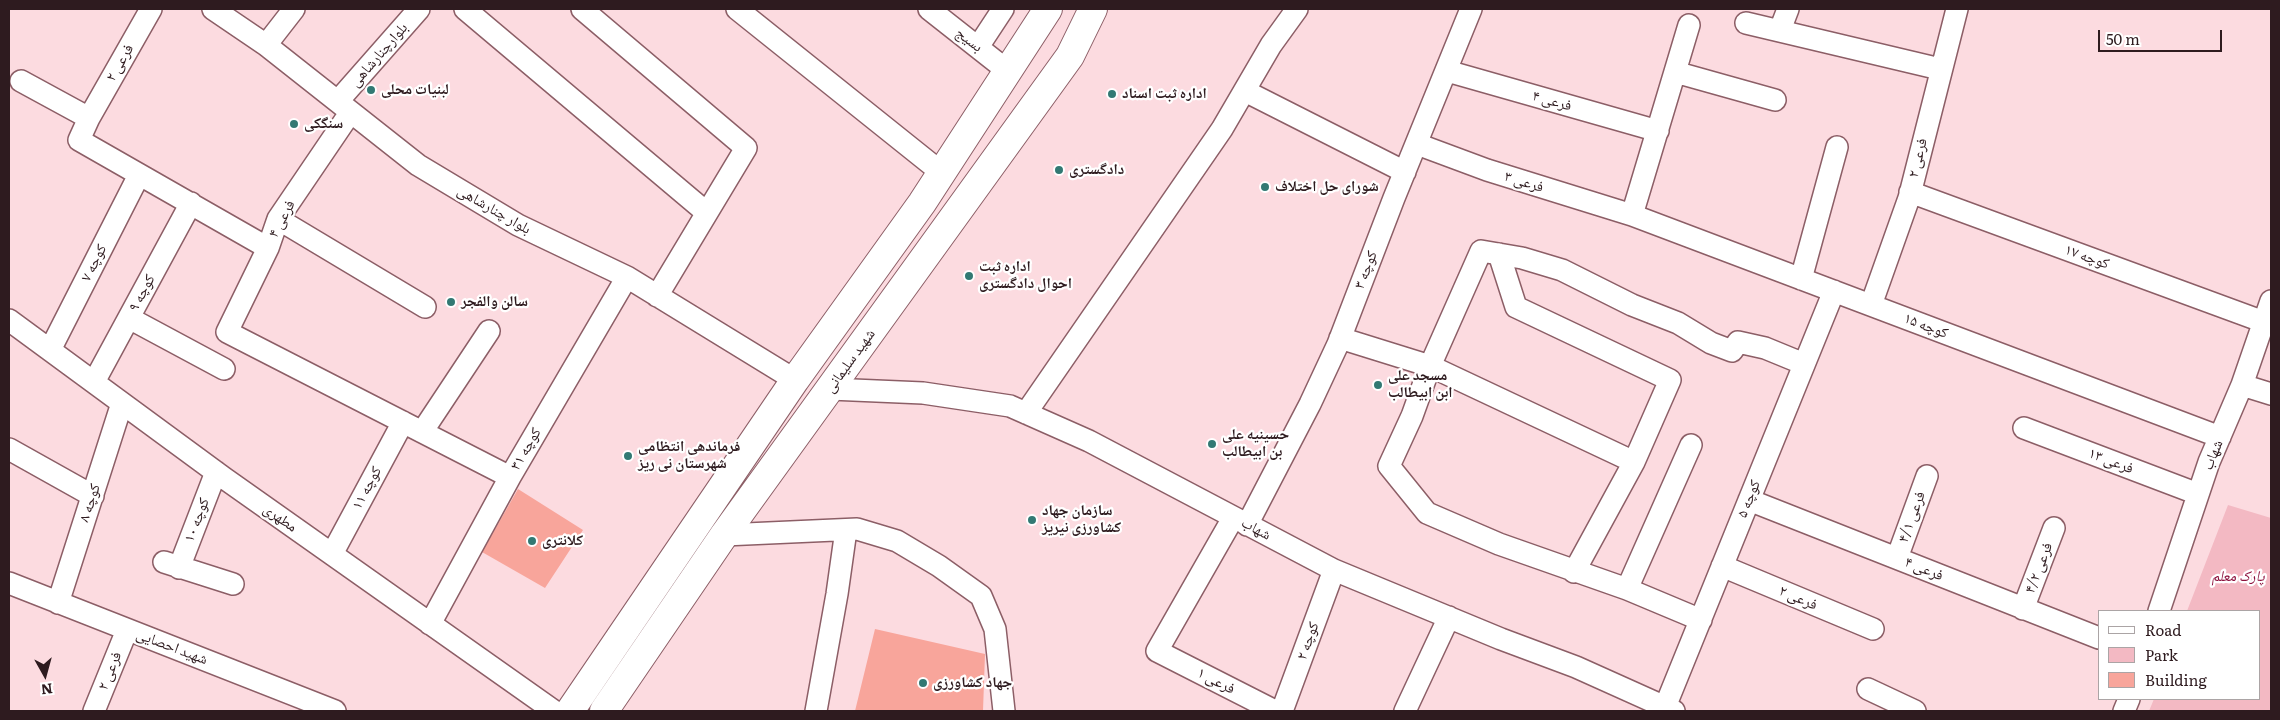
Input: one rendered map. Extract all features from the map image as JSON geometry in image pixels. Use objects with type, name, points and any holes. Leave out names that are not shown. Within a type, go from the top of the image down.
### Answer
[{"type":"main road","points":[[570,711],[795,380],[942,174],[1048,9]]},
{"type":"main road","name":"شهید سلیمانی","points":[[604,711],[724,535],[1070,56],[1093,9]]},
{"type":"main road","points":[[1009,72],[1040,96]]},
{"type":"main road","points":[[700,519],[724,535]]},
{"type":"street","name":"فرعی ۲","points":[[139,175],[79,140],[89,118],[151,9]]},
{"type":"street","name":"بلوار چنارشاهی","points":[[212,9],[266,45],[418,165],[518,225],[627,277],[795,380]]},
{"type":"street","points":[[266,45],[294,9]]},
{"type":"street","name":"بلوارچنارشاهی","points":[[344,107],[419,9]]},
{"type":"street","points":[[465,9],[707,213]]},
{"type":"street","points":[[582,9],[746,148],[658,296]]},
{"type":"street","points":[[737,9],[942,174]]},
{"type":"street","name":"بسیج","points":[[929,9],[1009,72]]},
{"type":"street","points":[[978,47],[1004,9]]},
{"type":"street","points":[[1026,413],[1222,129],[1271,44],[1297,9]]},
{"type":"street","name":"کوچه ۳","points":[[1157,651],[1240,521],[1310,404],[1340,338],[1471,9]]},
{"type":"street","points":[[1780,30],[1788,9]]},
{"type":"street","name":"فرعی ۲","points":[[1871,305],[1910,192],[1940,69],[1957,9]]},
{"type":"street","points":[[1746,23],[1940,69]]},
{"type":"street","points":[[1632,215],[1689,26]]},
{"type":"street","name":"فرعی ۴","points":[[1447,72],[1658,131]]},
{"type":"street","points":[[1675,72],[1774,100]]},
{"type":"street","points":[[22,81],[89,118]]},
{"type":"street","points":[[1245,91],[1405,172]]},
{"type":"street","name":"فرعی ۴","points":[[344,107],[278,219],[268,248],[227,332],[412,427]]},
{"type":"street","name":"فرعی ۳","points":[[1417,144],[1487,170],[1632,215]]},
{"type":"street","points":[[1801,279],[1837,147]]},
{"type":"street","points":[[139,175],[268,248]]},
{"type":"street","name":"کوچه ۷","points":[[50,350],[139,175]]},
{"type":"street","name":"کوچه ۱۷","points":[[1910,192],[2264,322]]},
{"type":"street","name":"کوچه ۹","points":[[94,382],[191,203]]},
{"type":"street","name":"کوچه ۱۵","points":[[1632,215],[2220,437]]},
{"type":"street","points":[[278,219],[426,307]]},
{"type":"street","points":[[1701,620],[1627,589],[1574,572],[1427,514],[1389,466],[1412,416],[1430,366],[1481,251],[1522,258],[1562,270],[1632,305],[1678,324],[1711,343],[1732,351],[1738,342],[1765,348],[1804,364]]},
{"type":"street","points":[[1500,254],[1516,307],[1670,380],[1634,462],[1574,572]]},
{"type":"street","name":"کوچه ۳۱","points":[[430,624],[510,477],[627,277]]},
{"type":"street","name":"کوچه ۵","points":[[1669,709],[1722,566],[1834,291]]},
{"type":"street","name":"شهاب","points":[[2159,610],[2198,494],[2242,385],[2271,301]]},
{"type":"street","points":[[128,318],[224,369]]},
{"type":"street","name":"مطهری","points":[[9,320],[216,472],[554,711]]},
{"type":"street","name":"کوچه ۱۱","points":[[332,554],[412,427],[489,331]]},
{"type":"street","points":[[1340,338],[1430,366],[1634,462]]},
{"type":"street","points":[[2242,385],[2271,394]]},
{"type":"street","name":"شهاب","points":[[830,389],[923,393],[1010,406],[1089,441],[1334,570],[1576,667],[1669,709]]},
{"type":"street","name":"کوچه ۸","points":[[58,603],[122,403]]},
{"type":"street","points":[[412,427],[510,477]]},
{"type":"street","name":"فرعی ۱۳","points":[[2024,428],[2198,494]]},
{"type":"street","points":[[1627,589],[1690,445]]},
{"type":"street","points":[[9,449],[93,496]]},
{"type":"street","name":"کوچه ۱۰","points":[[216,472],[171,565],[233,584]]},
{"type":"street","name":"فرعی ۴/۱","points":[[1897,558],[1927,476]]},
{"type":"street","name":"فرعی ۴","points":[[1749,500],[2098,638]]},
{"type":"street","name":"فرعی ۴/۲","points":[[2023,609],[2054,528]]},
{"type":"street","points":[[724,535],[857,529],[897,540],[939,566],[981,596],[995,630],[1004,711]]},
{"type":"street","points":[[816,711],[837,594],[846,530]]},
{"type":"street","name":"فرعی ۲","points":[[1722,566],[1874,630]]},
{"type":"street","name":"کوچه ۲","points":[[1282,711],[1334,570]]},
{"type":"street","name":"شهید احصایی","points":[[9,583],[335,711]]},
{"type":"street","points":[[1405,711],[1449,617]]},
{"type":"street","name":"فرعی ۲","points":[[94,711],[127,630]]},
{"type":"street","name":"فرعی ۱","points":[[1157,651],[1275,711]]},
{"type":"street","points":[[1868,689],[1910,710]]},
{"type":"green space","name":"پارک معلم","points":[[2228,505],[2271,518],[2271,711],[2149,711],[2154,700],[2260,700],[2260,610],[2187,610]]},
{"type":"building","name":"کلانتری","points":[[518,489],[583,530],[545,588],[482,552]]},
{"type":"building","name":"جهاد کشاورزی","points":[[875,629],[985,654],[983,711],[855,711]]},
{"type":"place","name":"لبنیات محلی","points":[[371,90]]},
{"type":"place","name":"اداره ثبت اسناد","points":[[1112,94]]},
{"type":"place","name":"سنگکی","points":[[294,124]]},
{"type":"place","name":"دادگستری","points":[[1059,170]]},
{"type":"place","name":"شورای حل اختلاف","points":[[1265,187]]},
{"type":"place","name":"اداره ثبت احوال دادگستری","points":[[969,276]]},
{"type":"place","name":"سالن والفجر","points":[[451,302]]},
{"type":"place","name":"مسجد علی ابن ابیطالب","points":[[1378,385]]},
{"type":"place","name":"حسینیه علی بن ابیطالب","points":[[1212,444]]},
{"type":"place","name":"فرماندهی انتظامی شهرستان نی ریز","points":[[628,456]]},
{"type":"place","name":"سازمان جهاد کشاورزی نیریز","points":[[1032,520]]},
{"type":"place","name":"کلانتری","points":[[532,541]]},
{"type":"place","name":"جهاد کشاورزی","points":[[923,683]]}]
